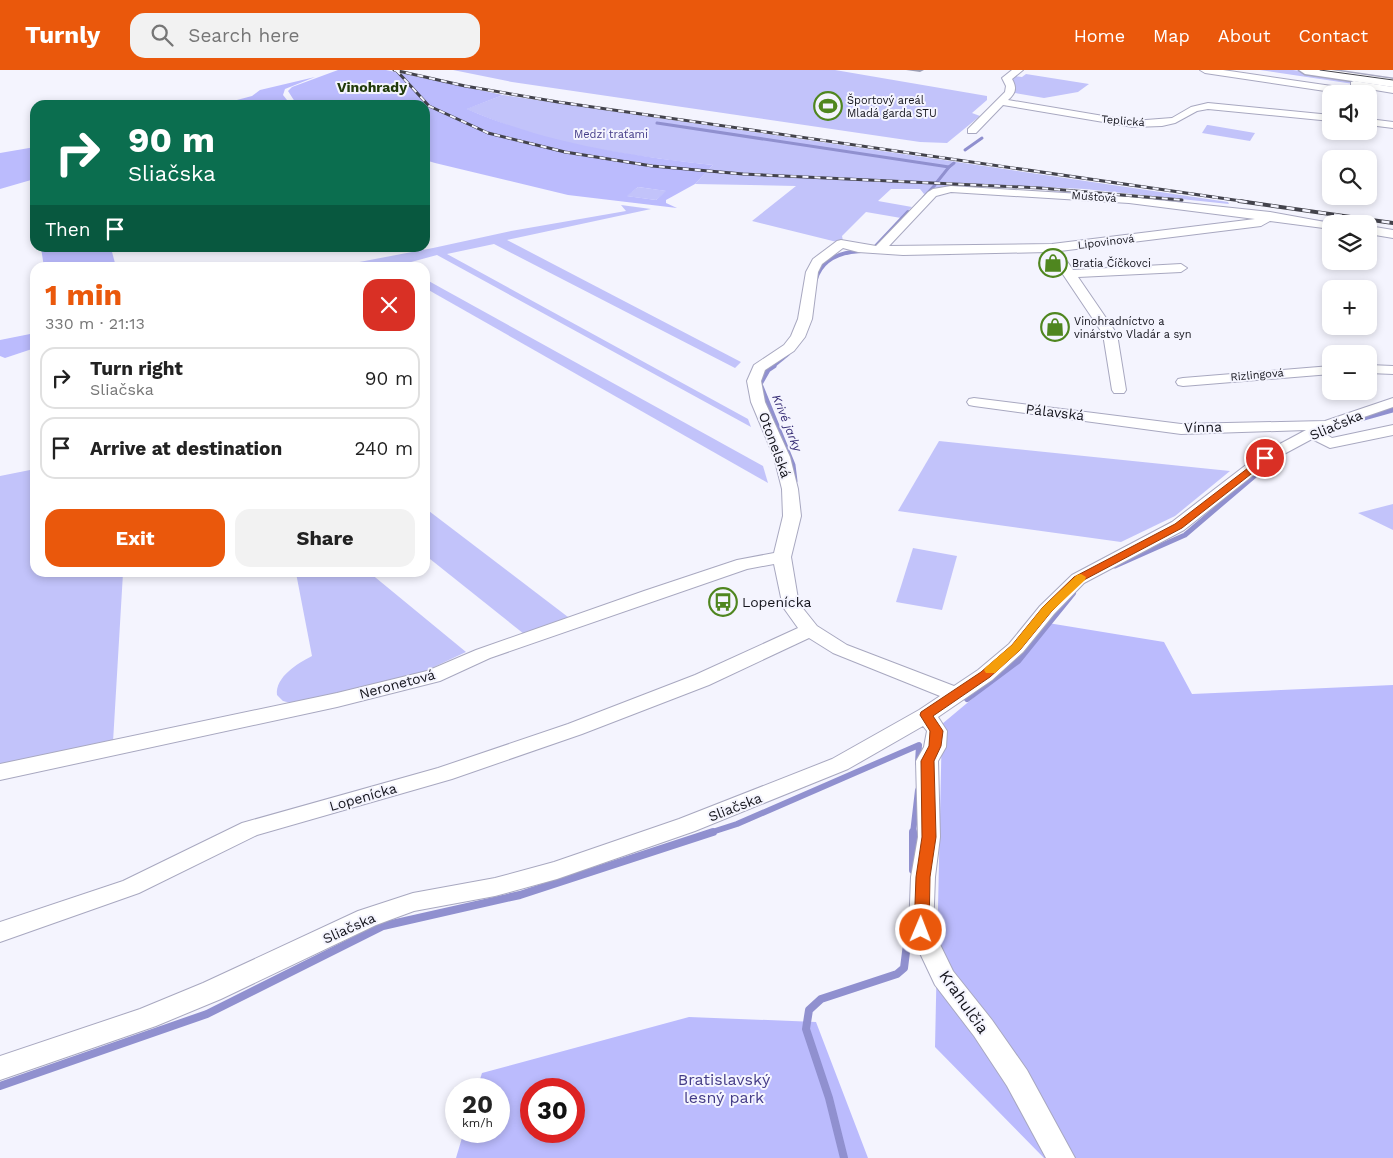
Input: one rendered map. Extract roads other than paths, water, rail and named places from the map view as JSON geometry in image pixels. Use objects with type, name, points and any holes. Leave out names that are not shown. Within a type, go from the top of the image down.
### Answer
[{"type":"main road","points":[[1305,70],[1393,83]]},
{"type":"main road","points":[[1346,70],[1374,72],[1393,77]]},
{"type":"street","points":[[972,131],[1010,93],[1011,86],[1007,78],[1018,70]]},
{"type":"street","points":[[1205,70],[1322,87]]},
{"type":"street","points":[[1253,70],[1393,90]]},
{"type":"street","points":[[1377,96],[1393,98]]},
{"type":"street","name":"Teplická","points":[[1002,102],[1129,124],[1162,123],[1175,120],[1194,109],[1208,106],[1322,117]]},
{"type":"street","points":[[1377,123],[1393,125]]},
{"type":"street","name":"Muštová","points":[[880,249],[932,194],[937,191],[951,189],[1129,200],[1322,224]]},
{"type":"street","name":"Lipovinová","points":[[841,244],[880,249],[940,251],[1052,248],[1261,222],[1270,216]]},
{"type":"street","points":[[1377,231],[1393,234]]},
{"type":"street","name":"Otonelská","points":[[841,244],[817,262],[812,272],[805,319],[798,337],[789,348],[759,368],[754,381],[758,402],[782,457],[790,489],[792,516],[782,557],[789,599],[792,608],[810,630],[840,649],[958,695]]},
{"type":"street","points":[[1052,248],[1110,334],[1119,390]]},
{"type":"street","points":[[1070,274],[1181,268]]},
{"type":"street","points":[[1377,369],[1393,370]]},
{"type":"street","name":"Rizlingová","points":[[1183,382],[1322,371]]},
{"type":"street","name":"Pálavská","points":[[974,402],[1137,422]]},
{"type":"street","name":"Sliačska","points":[[0,1068],[172,1008],[367,918],[413,902],[530,878],[687,825],[840,764],[958,695],[1016,648],[1047,610],[1078,579],[1178,526],[1265,458],[1330,424],[1393,402]]},
{"type":"street","name":"Vínna","points":[[1137,422],[1181,428],[1330,424]]},
{"type":"street","points":[[1312,433],[1330,443],[1393,430]]},
{"type":"street","name":"Neronetová","points":[[0,772],[337,700],[433,676],[483,654],[651,595],[743,564],[782,557]]},
{"type":"street","name":"Lopenícka","points":[[0,932],[131,887],[250,829],[444,774],[575,728],[702,680],[810,630]]},
{"type":"street","name":"Krahulčia","points":[[926,715],[937,731],[935,746],[927,761],[929,837],[923,877],[921,930],[944,978],[983,1028],[1017,1078],[1061,1158]]},
{"type":"waterway","points":[[657,123],[949,167]]},
{"type":"waterway","points":[[965,150],[982,138]]},
{"type":"waterway","points":[[949,167],[954,163]]},
{"type":"waterway","points":[[937,182],[949,167]]},
{"type":"waterway","name":"Krivé jarky","points":[[924,197],[935,185]]},
{"type":"waterway","name":"Krivé jarky","points":[[875,247],[908,212]]},
{"type":"waterway","name":"Krivé jarky","points":[[816,279],[823,266],[833,258],[846,253],[861,251]]},
{"type":"waterway","name":"Krivé jarky","points":[[772,367],[788,354]]},
{"type":"waterway","name":"Krivé jarky","points":[[774,366],[768,370],[760,384],[793,465],[795,481]]},
{"type":"waterway","points":[[1353,421],[1393,410]]},
{"type":"waterway","points":[[1115,566],[1185,535],[1273,460]]},
{"type":"waterway","points":[[967,699],[1018,661],[1073,593]]},
{"type":"waterway","points":[[709,833],[737,824],[919,745],[918,763]]},
{"type":"waterway","points":[[913,833],[918,790]]},
{"type":"waterway","points":[[0,1086],[207,1014],[383,926],[520,895],[713,832]]},
{"type":"waterway","points":[[913,833],[913,870]]},
{"type":"waterway","points":[[844,1158],[829,1098],[806,1029],[809,1010],[821,999],[897,974],[904,968],[910,920]]},
{"type":"tram line","points":[[1320,70],[1393,80]]},
{"type":"railway","points":[[397,71],[465,86],[558,102],[1248,202]]},
{"type":"railway","points":[[397,71],[424,100]]},
{"type":"railway","points":[[430,106],[488,133],[565,152],[652,166],[743,174],[1040,188],[1182,200]]},
{"type":"railway","points":[[1239,201],[1393,223]]},
{"type":"place","name":"Športový areál Mladá garda STU","points":[[828,106]]},
{"type":"place","name":"Bratia Číčkovci","points":[[1053,263]]},
{"type":"place","name":"Vinohradníctvo a vinárstvo Vladár a syn","points":[[1055,327]]},
{"type":"place","name":"Lopenícka","points":[[723,602]]},
{"type":"district","name":"Vinohrady","points":[[372,87]]},
{"type":"park label","name":"Medzi traťami","points":[[611,134]]},
{"type":"park label","name":"Bratislavský lesný park","points":[[724,1088]]}]
